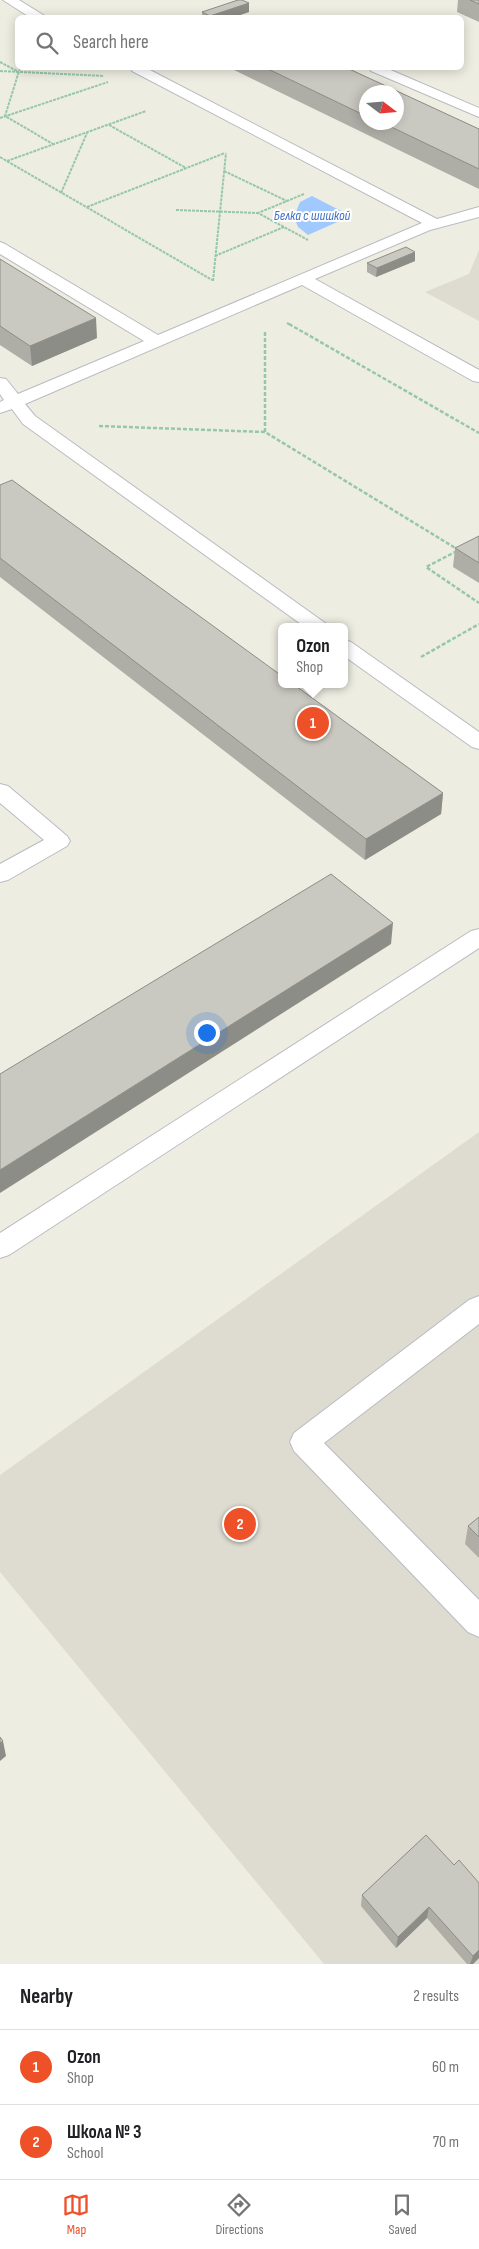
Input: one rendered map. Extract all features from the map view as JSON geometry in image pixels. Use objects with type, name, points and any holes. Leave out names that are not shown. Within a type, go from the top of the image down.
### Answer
[{"type":"lane","points":[[9,0],[36,15]]},
{"type":"lane","points":[[141,70],[435,224]]},
{"type":"lane","points":[[381,70],[479,113]]},
{"type":"lane","points":[[8,404],[435,224],[479,212]]},
{"type":"lane","points":[[0,246],[156,341]]},
{"type":"lane","points":[[303,279],[479,377]]},
{"type":"lane","points":[[0,383],[8,404],[28,420],[312,623]]},
{"type":"lane","points":[[348,649],[479,742]]},
{"type":"lane","points":[[0,790],[58,841],[0,874]]},
{"type":"lane","points":[[0,1247],[479,937]]},
{"type":"lane","points":[[479,1308],[304,1442],[479,1622]]},
{"type":"path","points":[[0,62],[18,72]]},
{"type":"path","points":[[0,71],[105,76]]},
{"type":"path","points":[[18,72],[5,116],[54,145]]},
{"type":"path","points":[[7,161],[154,108]]},
{"type":"path","points":[[108,125],[186,168]]},
{"type":"path","points":[[61,193],[87,133]]},
{"type":"path","points":[[209,318],[227,145]]},
{"type":"path","points":[[86,207],[226,153]]},
{"type":"path","points":[[224,171],[287,201]]},
{"type":"path","points":[[176,210],[258,213],[305,194]]},
{"type":"path","points":[[258,213],[308,240],[316,236]]},
{"type":"path","points":[[215,256],[284,227]]},
{"type":"path","points":[[265,330],[265,432]]},
{"type":"path","points":[[40,428],[56,424],[265,432],[458,550]]},
{"type":"path","points":[[465,546],[426,567],[479,603]]},
{"type":"path","points":[[387,676],[479,624]]},
{"type":"shaded area","points":[[479,250],[479,321],[425,292],[469,274]]},
{"type":"shaded area","points":[[479,1132],[479,1964],[324,1964],[0,1572],[0,1475]]},
{"type":"water","name":"Белка с шишкой","points":[[312,196],[351,216],[308,235],[298,227],[294,217],[300,202]]},
{"type":"building","points":[[238,0],[249,3],[213,15],[202,12]]},
{"type":"building","points":[[470,0],[479,0],[479,4]]},
{"type":"building","points":[[270,70],[351,70],[384,85],[359,85],[359,113]]},
{"type":"building","points":[[404,94],[479,129],[479,169],[398,130],[404,130]]},
{"type":"building","points":[[406,247],[415,252],[377,268],[367,263]]},
{"type":"building","points":[[0,259],[96,318],[30,346],[0,326]]},
{"type":"building","points":[[12,480],[278,673],[278,688],[299,688],[443,793],[366,839],[0,558],[0,485]]},
{"type":"building","points":[[479,536],[479,563],[455,548]]},
{"type":"building","points":[[331,874],[393,923],[0,1170],[0,1074]]},
{"type":"building","points":[[479,1517],[479,1537],[468,1526]]},
{"type":"building","points":[[426,1835],[454,1865],[459,1860],[479,1883],[479,1950],[473,1956],[429,1907],[398,1937],[362,1895]]},
{"type":"place","name":"Ozon","points":[[313,723]]},
{"type":"place","name":"Школа № 3","points":[[240,1524]]}]
